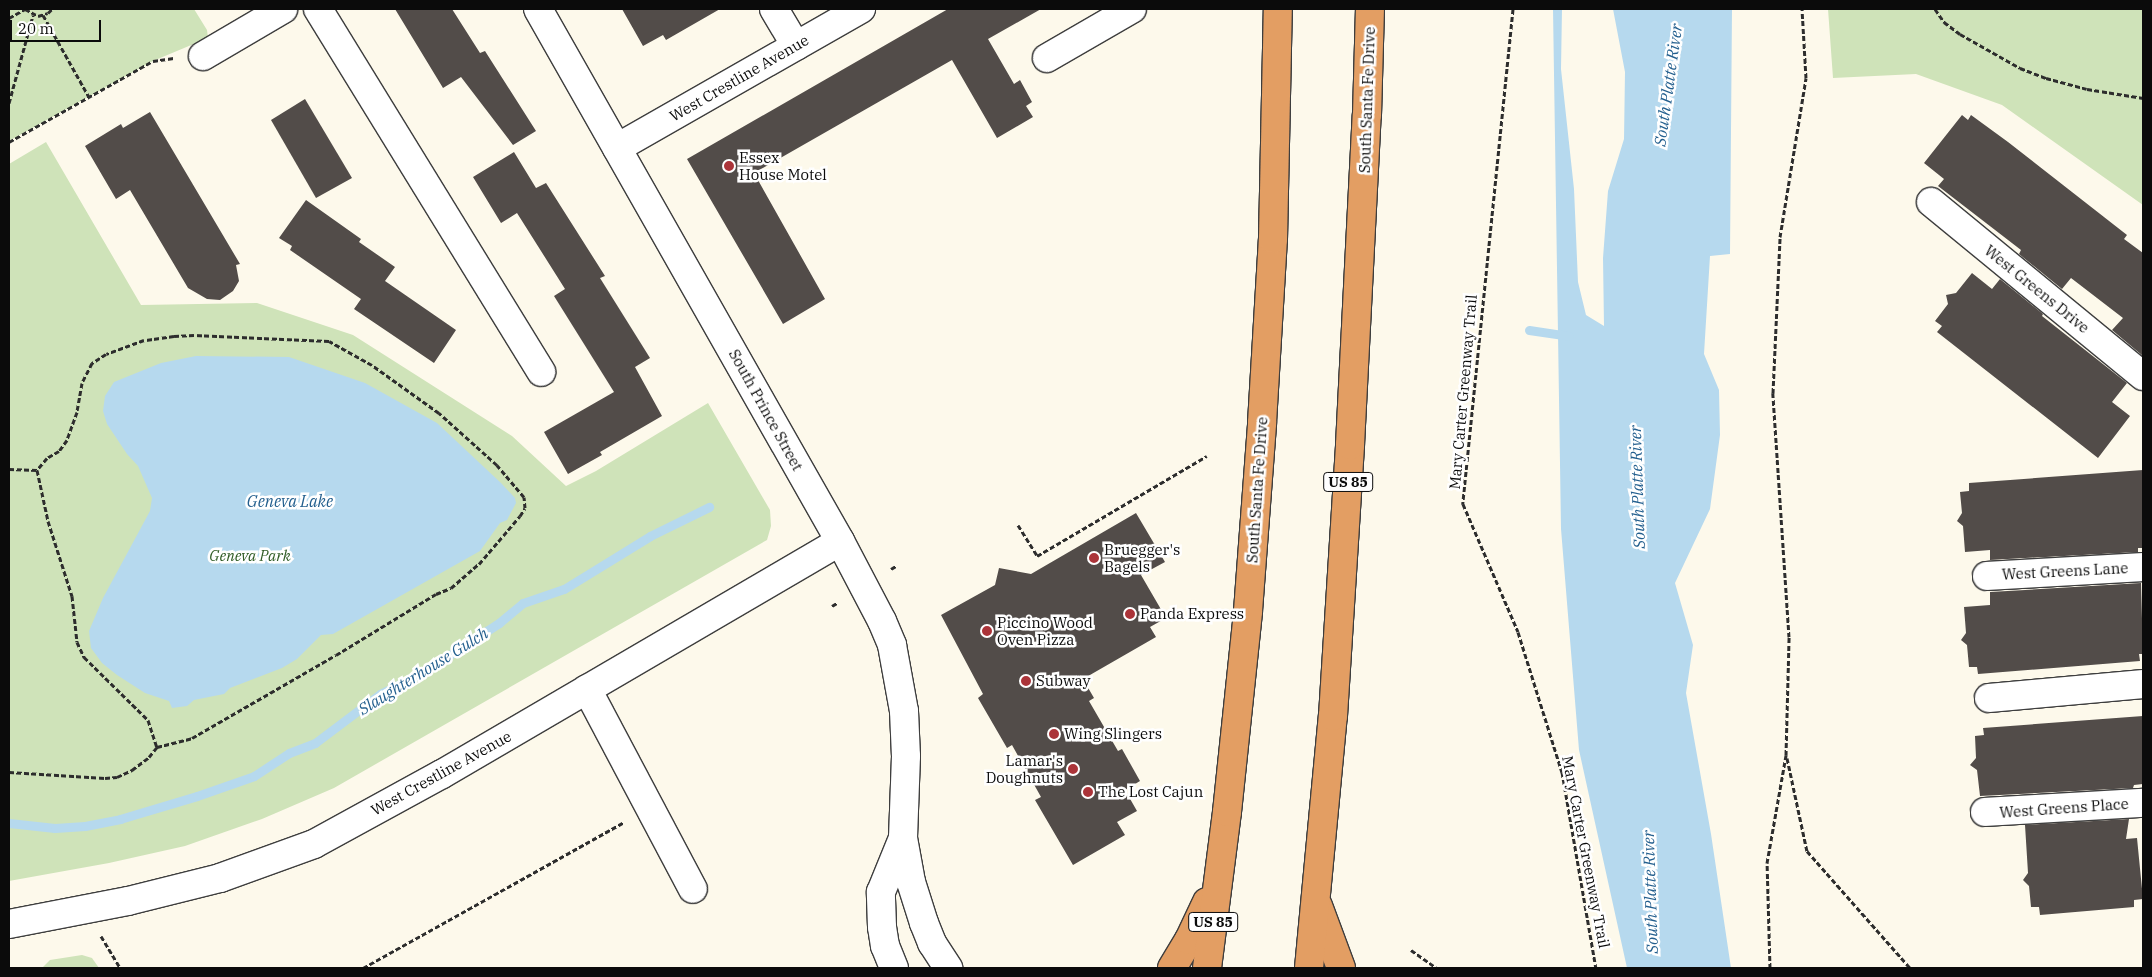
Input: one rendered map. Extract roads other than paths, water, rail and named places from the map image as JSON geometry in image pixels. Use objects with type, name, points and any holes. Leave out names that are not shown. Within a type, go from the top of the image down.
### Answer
[{"type":"highway","name":"South Santa Fe Drive","points":[[1206,968],[1219,876],[1247,621],[1262,423],[1273,240],[1278,9]]},
{"type":"highway","name":"South Santa Fe Drive","points":[[1309,968],[1333,716],[1350,445],[1367,115],[1370,9]]},
{"type":"highway","points":[[1172,968],[1189,940],[1219,876]]},
{"type":"highway","points":[[1316,901],[1341,968]]},
{"type":"street","points":[[203,56],[283,9]]},
{"type":"street","points":[[318,9],[541,372]]},
{"type":"street","name":"South Prince Street","points":[[538,9],[840,540],[882,621],[897,666],[906,734],[902,838],[911,882],[924,923],[932,943],[948,968]]},
{"type":"street","points":[[774,9],[796,46]]},
{"type":"street","name":"West Crestline Avenue","points":[[617,148],[861,9]]},
{"type":"street","points":[[1047,58],[1132,9]]},
{"type":"street","name":"West Greens Drive","points":[[1931,202],[2143,376]]},
{"type":"street","name":"West Crestline Avenue","points":[[9,924],[128,900],[220,878],[314,844],[442,774],[840,540]]},
{"type":"street","name":"West Greens Lane","points":[[1987,576],[2143,567]]},
{"type":"street","points":[[1989,698],[2143,684]]},
{"type":"street","points":[[587,689],[693,889]]},
{"type":"street","name":"West Greens Place","points":[[1985,812],[2143,803]]},
{"type":"street","name":"South Prince Street","points":[[894,968],[885,946],[882,927],[881,892],[902,838]]},
{"type":"water","name":"South Platte River","points":[[1553,9],[1562,9],[1561,69],[1574,189],[1578,282],[1586,315],[1604,326],[1603,258],[1608,191],[1624,139],[1625,72],[1613,9],[1732,9],[1730,254],[1710,256],[1704,354],[1719,390],[1720,435],[1710,509],[1675,583],[1693,645],[1686,693],[1711,834],[1731,968],[1627,968],[1579,750],[1561,529]]},
{"type":"water","name":"Geneva Lake","points":[[196,356],[289,357],[365,383],[437,423],[501,483],[515,498],[516,503],[507,520],[500,523],[480,551],[333,634],[321,635],[297,659],[282,668],[230,688],[224,694],[194,700],[187,706],[172,708],[169,701],[145,693],[117,675],[102,663],[91,648],[89,631],[103,598],[150,511],[152,498],[138,466],[127,454],[107,424],[103,411],[105,396],[114,382],[161,363]]},
{"type":"waterway","name":"Slaughterhouse Gulch","points":[[1529,330],[1569,336]]},
{"type":"waterway","name":"Slaughterhouse Gulch","points":[[9,823],[55,828],[85,826],[120,819],[197,796],[254,776],[289,753],[315,743],[380,694],[422,673],[499,623],[523,603],[564,589],[650,536],[709,507]]},
{"type":"place","name":"Essex House Motel","points":[[729,166]]},
{"type":"place","name":"Bruegger's Bagels","points":[[1094,558]]},
{"type":"place","name":"Panda Express","points":[[1130,614]]},
{"type":"place","name":"Piccino Wood Oven Pizza","points":[[987,631]]},
{"type":"place","name":"Subway","points":[[1026,681]]},
{"type":"place","name":"Wing Slingers","points":[[1054,734]]},
{"type":"place","name":"Lamar's Doughnuts","points":[[1073,769]]},
{"type":"place","name":"The Lost Cajun","points":[[1088,792]]},
{"type":"park label","name":"Geneva Park","points":[[250,556]]}]
